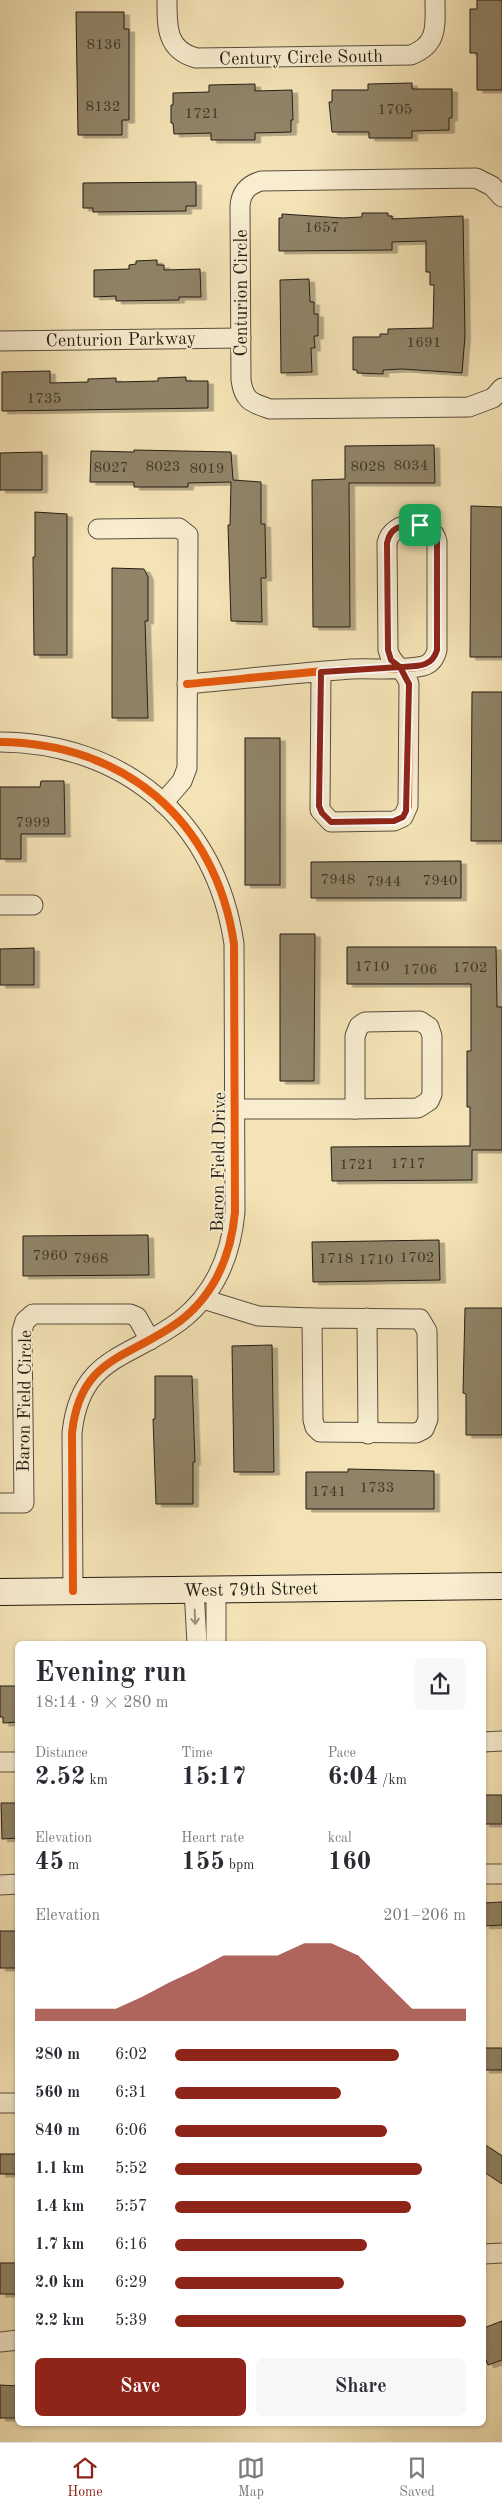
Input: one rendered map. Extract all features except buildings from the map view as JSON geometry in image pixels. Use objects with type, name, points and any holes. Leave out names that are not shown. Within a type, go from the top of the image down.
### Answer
[{"type":"main road","name":"West 79th Street","points":[[0,1592],[502,1586]]},
{"type":"street","name":"Century Circle South","points":[[167,0],[168,32],[177,49],[196,58],[411,55],[426,47],[434,31],[435,0]]},
{"type":"street","name":"Centurion Circle","points":[[502,197],[492,186],[476,178],[261,181],[250,185],[241,198],[240,206],[243,389],[247,398],[261,408],[469,407],[493,398],[502,388]]},
{"type":"street","name":"Centurion Parkway","points":[[0,340],[241,338]]},
{"type":"street","points":[[187,684],[321,672],[395,661],[424,666],[434,659],[437,650],[437,539],[432,530],[420,525],[400,526],[389,537],[395,661],[409,684],[408,806],[403,817],[394,821],[331,822],[320,810],[321,672]]},
{"type":"street","points":[[98,529],[179,528],[188,535],[187,768],[182,781],[164,804]]},
{"type":"street","name":"Baron Field Drive","points":[[0,742],[52,745],[95,758],[135,780],[164,804],[182,822],[202,851],[222,891],[230,916],[235,961],[234,1231],[220,1272],[203,1299],[181,1320],[150,1340],[104,1365],[86,1386],[75,1410],[72,1433],[73,1591]]},
{"type":"street","points":[[0,904],[32,905]]},
{"type":"street","points":[[235,1109],[355,1109],[418,1108],[426,1105],[432,1094],[432,1036],[425,1024],[420,1021],[365,1022],[359,1026],[355,1036],[355,1109]]},
{"type":"street","points":[[203,1299],[258,1316],[415,1318],[424,1323],[427,1331],[426,1426],[416,1433],[368,1434],[325,1434],[315,1427],[312,1318]]},
{"type":"street","name":"Baron Field Circle","points":[[0,1503],[24,1503],[22,1331],[27,1319],[34,1314],[130,1314],[137,1317],[150,1340]]},
{"type":"street","points":[[367,1318],[368,1434]]},
{"type":"street","points":[[197,1641],[205,1589]]},
{"type":"street","points":[[205,1589],[215,1641]]},
{"type":"street","points":[[486,1742],[502,1742]]},
{"type":"street","points":[[0,1762],[15,1762]]},
{"type":"street","points":[[486,1874],[502,1874]]},
{"type":"street","points":[[0,1885],[15,1884]]},
{"type":"street","points":[[0,2103],[15,2103]]},
{"type":"street","points":[[486,2254],[502,2253]]},
{"type":"street","points":[[0,2342],[15,2340]]},
{"type":"cycle path","points":[[187,684],[351,669],[396,669],[405,668],[423,666],[428,664],[434,658],[437,650],[437,542],[434,534],[428,529],[421,525],[412,524],[404,526],[396,529],[390,535],[387,543],[388,650],[392,660],[398,667],[402,671],[405,674],[409,684],[408,806],[403,817],[394,821],[331,822],[320,810],[321,672]]},
{"type":"cycle path","points":[[0,742],[45,746],[86,757],[124,774],[157,797],[185,826],[207,860],[224,900],[234,944],[235,1212],[230,1243],[219,1273],[203,1299],[180,1321],[161,1334],[110,1362],[96,1374],[85,1388],[77,1408],[72,1433],[73,1591]]},
{"type":"route","points":[[420,525],[400,526],[391,533],[387,543],[388,650],[391,660],[400,667],[321,672],[319,806],[324,816],[331,822],[394,821],[403,817],[408,806],[409,684],[406,674],[400,667],[424,666],[434,659],[437,650],[437,539],[432,530],[420,525]]}]
